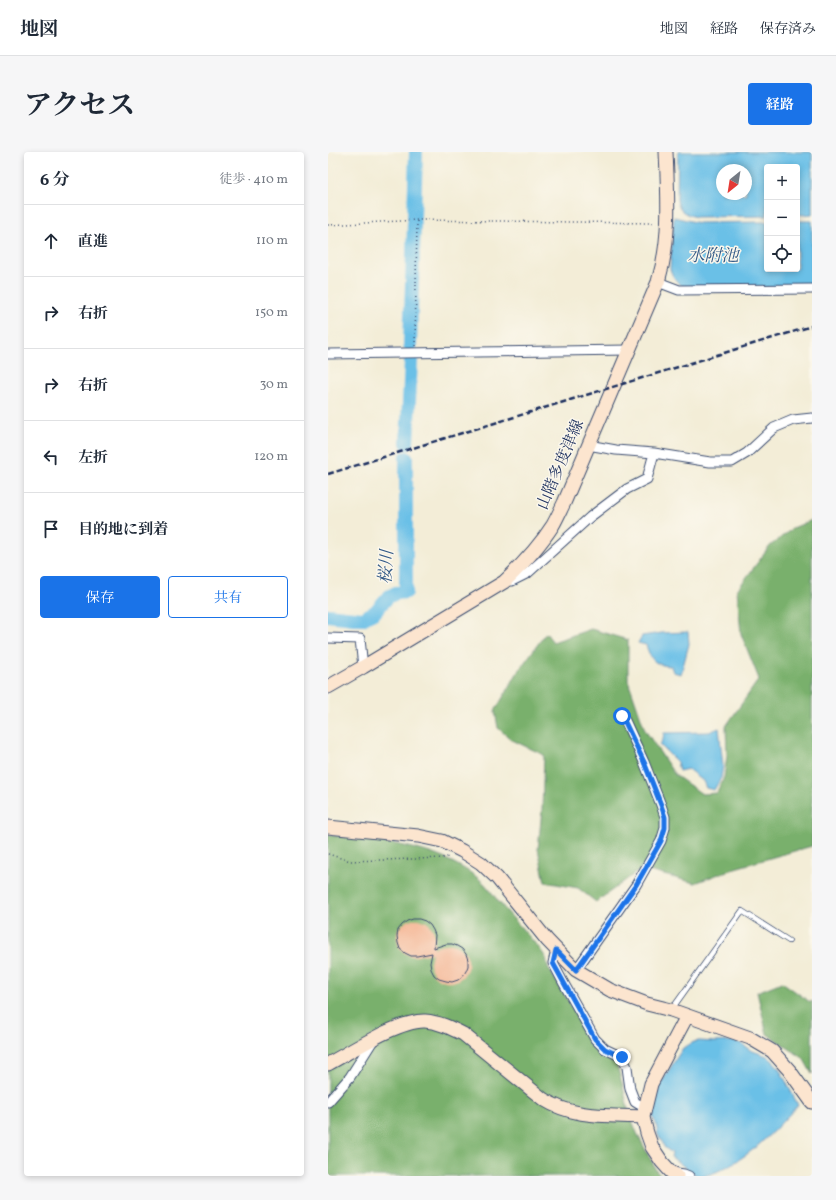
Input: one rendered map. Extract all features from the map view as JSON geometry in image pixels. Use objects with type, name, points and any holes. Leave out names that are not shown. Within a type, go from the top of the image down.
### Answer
[{"type":"street","name":"山階多度津線","points":[[328,687],[504,582],[523,564],[553,525],[564,503],[658,282],[663,265],[668,222],[666,152]]},
{"type":"street","points":[[658,282],[679,290],[812,289]]},
{"type":"street","points":[[328,354],[629,350]]},
{"type":"street","points":[[588,445],[710,462],[732,462],[746,453],[774,428],[793,420],[812,418]]},
{"type":"street","points":[[504,582],[512,581],[528,573],[590,516],[627,489],[648,479],[654,453]]},
{"type":"street","points":[[328,638],[360,639],[363,667]]},
{"type":"street","points":[[576,970],[636,885],[661,841],[665,828],[665,817],[661,805],[644,762],[622,716]]},
{"type":"street","points":[[328,827],[418,836],[442,841],[458,849],[481,863],[497,878],[556,950],[576,970],[610,990],[647,1004],[671,1010],[750,1038],[772,1051],[789,1070],[812,1102]]},
{"type":"street","points":[[556,950],[553,963],[563,982],[595,1039],[605,1049],[622,1057],[627,1067],[630,1089],[635,1102],[644,1112]]},
{"type":"street","points":[[687,1016],[651,1084],[644,1112],[646,1133],[652,1147],[662,1162],[674,1174],[684,1174],[689,1176]]},
{"type":"street","points":[[328,1064],[374,1038],[415,1021],[426,1021],[438,1023],[462,1034],[543,1099],[554,1106],[570,1112],[585,1114],[644,1112]]},
{"type":"street","points":[[328,1102],[350,1077],[374,1038]]},
{"type":"lane","points":[[671,1010],[742,911],[789,941]]},
{"type":"path","points":[[415,354],[416,220]]},
{"type":"path","points":[[328,225],[416,220],[653,223]]},
{"type":"path","points":[[328,854],[350,861],[446,858],[458,849]]},
{"type":"green space","points":[[812,520],[812,846],[735,868],[695,883],[641,869],[596,902],[578,888],[545,882],[538,849],[542,810],[544,755],[512,740],[498,728],[495,711],[519,670],[546,633],[553,642],[591,629],[628,640],[628,680],[645,730],[675,775],[702,794],[717,793],[724,777],[727,755],[726,726],[759,679],[741,634],[737,590],[770,546],[793,528]]},
{"type":"green space","points":[[328,835],[406,846],[425,851],[444,858],[461,867],[484,883],[540,949],[546,958],[548,967],[593,1042],[615,1059],[629,1113],[637,1133],[657,1172],[663,1176],[328,1176]]},
{"type":"green space","points":[[782,982],[810,1002],[812,1001],[812,1074],[803,1058],[767,1034],[757,992]]},
{"type":"water","points":[[678,152],[812,152],[812,214],[800,214],[800,164],[764,164],[764,216],[696,217],[683,212],[678,204]]},
{"type":"water","name":"水附池","points":[[674,217],[699,223],[764,222],[764,272],[800,272],[800,221],[812,221],[812,287],[687,289],[676,280],[670,269]]},
{"type":"water","points":[[688,632],[689,644],[681,674],[673,672],[671,666],[654,661],[646,645],[638,643],[642,636],[662,633]]},
{"type":"water","points":[[719,728],[723,766],[721,778],[714,790],[706,788],[703,781],[688,769],[679,771],[677,762],[660,745],[664,733],[709,732]]},
{"type":"water","points":[[699,1041],[733,1041],[740,1043],[750,1050],[767,1056],[779,1068],[798,1105],[761,1143],[740,1159],[716,1172],[699,1176],[671,1157],[672,1153],[664,1147],[658,1135],[656,1123],[653,1118],[654,1104],[662,1081],[683,1048]]},
{"type":"building","points":[[413,919],[425,921],[430,925],[435,935],[434,948],[446,944],[452,944],[462,949],[468,960],[468,966],[463,976],[452,982],[439,979],[434,975],[431,969],[430,963],[432,953],[411,956],[400,949],[397,936],[398,930],[407,921]]},
{"type":"waterway","name":"桜川","points":[[414,217],[416,152]]},
{"type":"waterway","name":"桜川","points":[[410,345],[414,223]]},
{"type":"waterway","name":"桜川","points":[[407,443],[411,360]]},
{"type":"waterway","name":"桜川","points":[[328,615],[362,619],[375,612],[388,597],[396,593],[406,592],[406,458]]},
{"type":"railway","points":[[328,474],[812,326]]},
{"type":"route","points":[[622,716],[644,762],[661,805],[665,817],[665,828],[661,841],[636,885],[576,970],[556,950],[553,963],[595,1039],[605,1049],[622,1057]]}]
